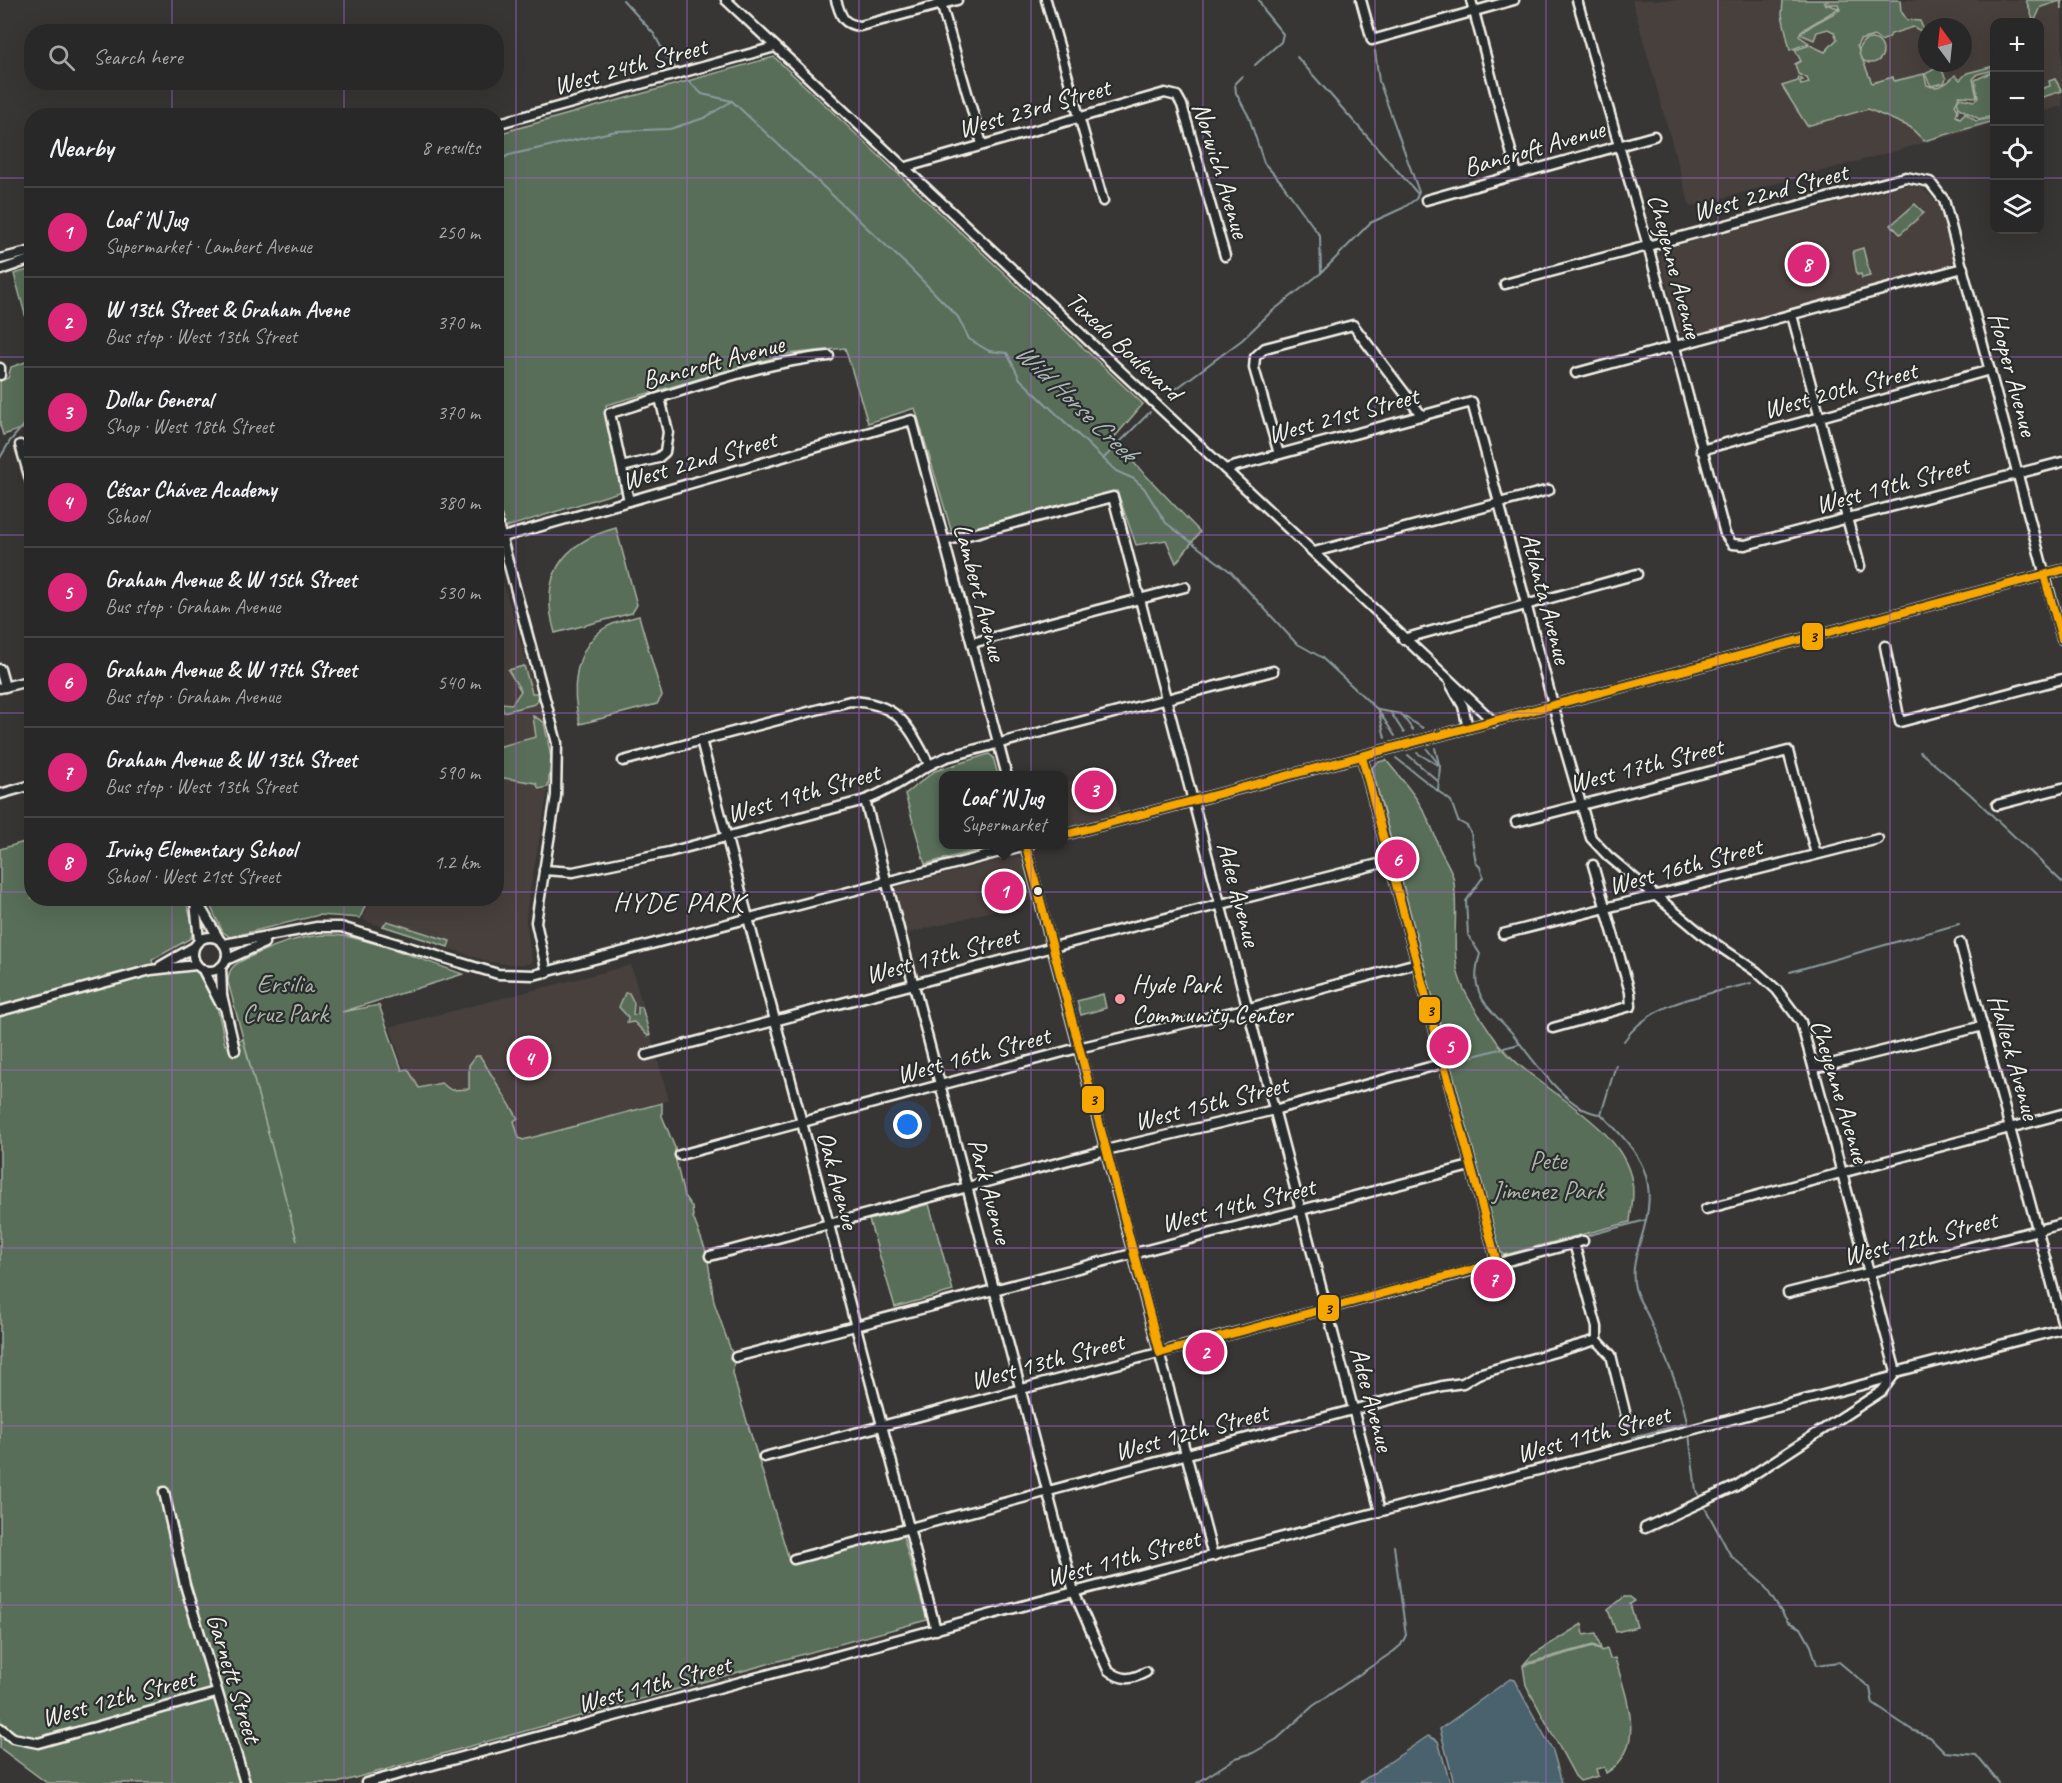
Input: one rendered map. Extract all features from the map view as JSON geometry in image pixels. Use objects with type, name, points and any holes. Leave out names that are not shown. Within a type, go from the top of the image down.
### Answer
[{"type":"street","name":"Tuxedo Boulevard","points":[[726,0],[1314,552],[1403,639],[1494,722]]},
{"type":"street","points":[[836,0],[842,19],[849,25],[860,26],[940,2],[957,0]]},
{"type":"street","points":[[1046,0],[1103,201]]},
{"type":"street","points":[[1361,0],[1372,40],[1514,0]]},
{"type":"street","points":[[1471,0],[1517,174]]},
{"type":"street","name":"Cheyenne Avenue","points":[[1577,0],[1648,246],[1701,450],[1725,534],[1732,544]]},
{"type":"street","points":[[940,2],[982,144]]},
{"type":"street","name":"West 24th Street","points":[[504,122],[775,47]]},
{"type":"street","name":"West 23rd Street","points":[[903,168],[1165,93],[1177,96]]},
{"type":"street","name":"Norwich Avenue","points":[[1177,96],[1182,105],[1225,256]]},
{"type":"street","name":"Bancroft Avenue","points":[[1426,200],[1654,136]]},
{"type":"street","name":"West 22nd Street","points":[[1505,284],[1906,177]]},
{"type":"street","name":"Hooper Avenue","points":[[1906,177],[1930,182],[1944,200],[2062,639]]},
{"type":"street","points":[[0,259],[24,253]]},
{"type":"street","points":[[0,270],[24,261]]},
{"type":"street","points":[[1576,373],[1963,268]]},
{"type":"street","points":[[1792,315],[1860,566]]},
{"type":"street","points":[[1279,454],[1254,368],[1256,357],[1265,348],[1353,325],[1422,416]]},
{"type":"street","name":"Bancroft Avenue","points":[[622,467],[610,413],[808,358],[829,356]]},
{"type":"street","name":"West 20th Street","points":[[1701,450],[1990,370]]},
{"type":"street","points":[[629,501],[622,467],[658,458],[665,452],[668,432],[660,398]]},
{"type":"street","name":"West 21st Street","points":[[1225,469],[1472,402]]},
{"type":"street","name":"Atlanta Avenue","points":[[1472,402],[1581,803]]},
{"type":"street","name":"West 22nd Street","points":[[504,537],[912,420]]},
{"type":"street","name":"Lambert Avenue","points":[[912,420],[1006,771]]},
{"type":"street","points":[[20,446],[24,459]]},
{"type":"street","name":"West 19th Street","points":[[1732,544],[1745,545],[2062,462]]},
{"type":"street","points":[[1314,552],[1549,490]]},
{"type":"street","name":"Adee Avenue","points":[[945,541],[1113,496],[1380,1511]]},
{"type":"street","points":[[504,556],[557,743],[556,796],[536,922],[547,973]]},
{"type":"street","points":[[1068,834],[2062,570]]},
{"type":"street","points":[[1403,639],[1637,574]]},
{"type":"street","points":[[972,643],[1185,587]]},
{"type":"street","points":[[1885,646],[1900,722],[2062,679]]},
{"type":"street","points":[[0,669],[3,688],[24,682]]},
{"type":"street","name":"West 19th Street","points":[[544,870],[573,872],[669,852],[865,800],[894,789],[929,764],[999,743],[1273,671]]},
{"type":"street","points":[[1447,680],[1463,706],[1468,728]]},
{"type":"street","points":[[622,761],[850,701],[870,702],[889,708],[908,724],[929,764]]},
{"type":"street","name":"Oak Avenue","points":[[701,740],[936,1630]]},
{"type":"street","name":"West 17th Street","points":[[1516,822],[1581,803],[1788,751],[1816,854]]},
{"type":"street","points":[[1362,756],[1497,1263]]},
{"type":"street","points":[[0,794],[24,787]]},
{"type":"street","points":[[1997,805],[2062,788]]},
{"type":"street","name":"Park Avenue","points":[[865,800],[1074,1592],[1108,1670],[1118,1678],[1126,1679],[1146,1672]]},
{"type":"street","name":"Cheyenne Avenue","points":[[1581,803],[1591,838],[1608,856],[1704,936],[1757,972],[1777,990],[1801,1022],[1870,1272],[1894,1375]]},
{"type":"street","name":"West 16th Street","points":[[1503,934],[1878,839]]},
{"type":"street","points":[[151,970],[209,937],[222,942],[284,935],[317,927],[340,927],[498,974],[521,976],[547,973],[1012,849]]},
{"type":"street","points":[[1028,849],[1078,1048],[1213,1556]]},
{"type":"street","name":"West 17th Street","points":[[645,1055],[1390,861]]},
{"type":"street","points":[[1553,1028],[1631,1006],[1630,992],[1593,865]]},
{"type":"street","points":[[195,906],[197,944],[192,956],[226,1017]]},
{"type":"street","points":[[200,906],[222,942],[224,964],[220,979],[226,1017],[235,1050]]},
{"type":"street","points":[[0,1011],[151,970],[199,968],[213,971],[284,935]]},
{"type":"street","name":"Halleck Avenue","points":[[1960,943],[2012,1127],[2062,1321]]},
{"type":"street","name":"West 16th Street","points":[[680,1155],[1078,1048],[1249,1008],[1417,963]]},
{"type":"street","points":[[1815,1068],[1983,1026]]},
{"type":"street","name":"West 15th Street","points":[[710,1256],[1106,1150],[1274,1110],[1444,1063]]},
{"type":"street","points":[[1706,1209],[2062,1114]]},
{"type":"street","name":"West 14th Street","points":[[736,1357],[1133,1252],[1301,1212],[1470,1166]]},
{"type":"street","name":"West 12th Street","points":[[1788,1293],[2062,1224]]},
{"type":"street","name":"West 13th Street","points":[[764,1457],[1579,1242],[1597,1327],[1596,1340]]},
{"type":"street","name":"West 11th Street","points":[[366,1783],[1074,1592],[1756,1413],[2062,1329]]},
{"type":"street","points":[[1596,1340],[1611,1355],[1627,1420]]},
{"type":"street","name":"West 12th Street","points":[[794,1559],[1442,1386],[1463,1383],[1478,1374],[1596,1340]]},
{"type":"street","points":[[1646,1528],[1736,1486],[1882,1391],[1894,1375]]},
{"type":"street","name":"Garnett Street","points":[[164,1492],[184,1585],[245,1783]]},
{"type":"street","name":"West 12th Street","points":[[0,1728],[13,1738],[38,1743],[216,1693]]},
{"type":"shaded area","points":[[1632,0],[2062,0],[2062,106],[2044,111],[2044,18],[1990,18],[1990,125],[1690,207]]},
{"type":"shaded area","points":[[1905,185],[1921,187],[1938,203],[1953,260],[1949,268],[1689,338],[1680,333],[1659,255],[1664,249]]},
{"type":"shaded area","points":[[504,585],[554,758],[550,782],[504,774]]},
{"type":"shaded area","points":[[1109,771],[1121,814],[1068,828],[1068,782]]},
{"type":"shaded area","points":[[504,778],[549,785],[528,902],[526,920],[532,961],[529,964],[490,962],[363,920],[368,906],[504,906]]},
{"type":"shaded area","points":[[1015,856],[1021,858],[1032,900],[906,934],[895,891],[897,887]]},
{"type":"shaded area","points":[[631,965],[669,1100],[516,1143],[414,1099],[390,1027]]},
{"type":"green space","points":[[1783,0],[1823,0],[1825,4],[1839,8],[1801,31],[1799,36],[1809,43],[1790,50],[1782,15]]},
{"type":"green space","points":[[1825,0],[1900,0],[1901,11],[1907,20],[1918,21],[1918,30],[1913,27],[1891,34],[1889,38],[1881,41],[1874,36],[1860,40],[1857,46],[1872,83],[1893,77],[1894,81],[1924,74],[1927,85],[1935,87],[1946,83],[1955,75],[1960,80],[1967,73],[1990,67],[1990,71],[1978,74],[1973,79],[1977,97],[1959,96],[1955,105],[1958,110],[1956,116],[1960,118],[1965,113],[1976,121],[1990,119],[1990,122],[1924,141],[1910,127],[1868,109],[1807,126],[1782,86],[1798,81],[1799,77],[1803,80],[1800,81],[1801,85],[1809,83],[1807,78],[1798,74],[1795,64],[1801,61],[1795,50],[1810,45],[1825,52],[1837,39],[1834,32],[1828,29],[1817,32],[1814,40],[1800,34],[1840,10],[1838,4],[1827,4]]},
{"type":"green space","points":[[2026,0],[2062,0],[2062,9],[2060,1],[2041,7],[2036,18],[2033,18]]},
{"type":"green space","points":[[1871,39],[1880,42],[1883,51],[1880,60],[1871,63],[1862,60],[1859,51],[1862,42]]},
{"type":"green space","points":[[774,57],[1143,404],[1112,440],[1200,532],[1176,563],[1166,540],[1136,545],[1117,491],[952,533],[915,408],[868,423],[845,348],[787,354],[606,405],[622,491],[504,528],[504,132]]},
{"type":"green space","points":[[1943,72],[1946,79],[1944,83],[1931,86],[1925,74]]},
{"type":"green space","points":[[1990,73],[1990,117],[1979,119],[1959,108],[1957,102],[1960,98],[1974,101],[1978,98],[1975,80]]},
{"type":"green space","points":[[2055,79],[2062,91],[2044,97],[2044,88],[2050,86],[2049,81]]},
{"type":"green space","points":[[1915,204],[1924,213],[1900,234],[1891,225]]},
{"type":"green space","points":[[1863,248],[1870,276],[1862,278],[1861,274],[1857,275],[1853,251]]},
{"type":"green space","points":[[24,271],[24,310],[14,274]]},
{"type":"green space","points":[[24,362],[24,428],[3,435],[0,425],[0,381],[8,378],[11,367]]},
{"type":"green space","points":[[616,528],[637,605],[632,613],[555,633],[550,596],[558,566],[568,553],[581,543]]},
{"type":"green space","points":[[639,616],[662,696],[657,704],[580,724],[575,686],[580,660],[585,649],[603,629]]},
{"type":"green space","points":[[524,666],[532,693],[537,693],[538,701],[535,704],[504,712],[504,703],[512,704],[521,691],[508,670]]},
{"type":"green space","points":[[533,716],[544,722],[551,757],[548,787],[539,789],[536,783],[504,778],[504,745],[536,737]]},
{"type":"green space","points":[[989,754],[993,757],[997,771],[939,771],[939,849],[982,849],[925,864],[905,794],[935,771]]},
{"type":"green space","name":"Pete Jimenez Park","points":[[1386,760],[1423,809],[1452,873],[1455,888],[1457,968],[1467,995],[1508,1055],[1592,1121],[1624,1159],[1633,1187],[1630,1222],[1504,1255],[1500,1251],[1372,768],[1376,763]]},
{"type":"green space","name":"Ersilia Cruz Park","points":[[24,842],[24,906],[187,906],[194,927],[191,938],[152,960],[156,975],[193,968],[201,975],[212,993],[219,1013],[225,1045],[243,1039],[297,1241],[228,982],[230,971],[236,964],[272,947],[310,937],[344,936],[378,944],[463,974],[342,1012],[379,1005],[402,1070],[408,1069],[419,1088],[441,1083],[451,1090],[469,1089],[469,1065],[476,1056],[480,1056],[518,1118],[514,1121],[519,1138],[523,1140],[662,1103],[662,1116],[675,1148],[684,1196],[692,1207],[693,1217],[707,1254],[714,1302],[734,1359],[733,1373],[737,1389],[789,1559],[795,1562],[903,1536],[927,1620],[337,1783],[47,1783],[0,1748],[0,849]]},
{"type":"green space","points":[[211,906],[365,906],[360,918],[319,915],[230,937],[223,932]]},
{"type":"green space","points":[[387,921],[450,941],[448,947],[383,926]]},
{"type":"green space","points":[[625,993],[629,993],[634,1003],[633,1015],[638,1014],[638,1007],[642,1007],[650,1035],[648,1036],[634,1022],[627,1023],[628,1017],[619,1007]]},
{"type":"green space","points":[[1103,994],[1106,1008],[1081,1015],[1077,1001]]},
{"type":"green space","points":[[929,1204],[953,1291],[895,1307],[869,1220]]},
{"type":"green space","points":[[1624,1597],[1630,1597],[1635,1601],[1630,1604],[1637,1627],[1616,1632],[1608,1610]]},
{"type":"green space","points":[[1582,1624],[1584,1635],[1596,1633],[1601,1649],[1593,1645],[1524,1664],[1532,1655]]},
{"type":"green space","points":[[1593,1646],[1601,1651],[1607,1649],[1610,1659],[1615,1658],[1628,1704],[1630,1735],[1627,1750],[1619,1762],[1606,1773],[1604,1767],[1596,1769],[1598,1776],[1580,1781],[1575,1776],[1526,1685],[1523,1666]]},
{"type":"water","points":[[1510,1679],[1514,1680],[1553,1751],[1562,1783],[1454,1783],[1440,1729]]},
{"type":"water","points":[[1428,1736],[1438,1741],[1450,1783],[1359,1783]]},
{"type":"waterway","name":"Wild Horse Creek","points":[[623,0],[654,34],[667,58],[678,71]]},
{"type":"waterway","points":[[1255,65],[1281,42],[1283,34],[1265,12],[1259,0]]},
{"type":"waterway","points":[[1169,394],[1242,340],[1270,313],[1321,273],[1370,223],[1403,208],[1416,199],[1419,192],[1379,81],[1375,51]]},
{"type":"waterway","points":[[1297,57],[1418,194]]},
{"type":"waterway","name":"Wild Horse Creek","points":[[682,75],[702,94],[732,101],[911,269],[958,317],[969,339],[989,351],[1007,353],[1020,379],[1116,471],[1134,479],[1144,488],[1166,523],[1231,572],[1296,643],[1321,657],[1378,710],[1401,714],[1413,730]]},
{"type":"waterway","points":[[1242,76],[1235,83],[1236,93],[1249,117],[1264,163],[1281,182],[1320,236],[1321,273]]},
{"type":"waterway","points":[[504,158],[616,131],[670,129],[704,118],[732,101]]},
{"type":"waterway","points":[[1103,459],[1150,412]]},
{"type":"waterway","points":[[0,458],[10,441],[24,425]]},
{"type":"waterway","name":"Wild Horse Creek","points":[[1378,710],[1395,736]]},
{"type":"waterway","name":"Wild Horse Creek","points":[[1379,713],[1385,738]]},
{"type":"waterway","name":"Wild Horse Creek","points":[[1391,713],[1404,733]]},
{"type":"waterway","name":"Wild Horse Creek","points":[[1403,716],[1423,728]]},
{"type":"waterway","name":"Wild Horse Creek","points":[[1435,748],[1439,764]]},
{"type":"waterway","name":"Wild Horse Creek","points":[[1427,749],[1440,766],[1438,791],[1451,801],[1458,821],[1467,826],[1471,833],[1476,863],[1483,877],[1466,901],[1468,935],[1480,954],[1476,977],[1482,999],[1563,1094],[1588,1111],[1601,1114],[1616,1129],[1637,1156],[1644,1170],[1649,1200],[1635,1263],[1635,1288],[1677,1388],[1688,1429]]},
{"type":"waterway","points":[[1920,752],[1970,794],[2062,882]]},
{"type":"waterway","name":"Wild Horse Creek","points":[[1417,753],[1438,765]]},
{"type":"waterway","name":"Wild Horse Creek","points":[[1408,755],[1439,782]]},
{"type":"waterway","name":"Wild Horse Creek","points":[[1396,758],[1438,791]]},
{"type":"waterway","points":[[1790,972],[1959,924]]},
{"type":"waterway","points":[[1624,1041],[1649,1016],[1664,1008],[1698,996],[1751,983]]},
{"type":"waterway","points":[[1447,1063],[1519,1044]]},
{"type":"waterway","points":[[1601,1114],[1616,1065]]},
{"type":"waterway","points":[[1582,1237],[1646,1220]]},
{"type":"waterway","points":[[1633,1437],[1687,1423]]},
{"type":"waterway","name":"Wild Horse Creek","points":[[1689,1434],[1696,1491],[1701,1499]]},
{"type":"waterway","name":"Wild Horse Creek","points":[[1703,1504],[1731,1556],[1763,1584],[1788,1622],[1801,1628],[1811,1646],[1817,1665],[1839,1662],[1870,1688],[1873,1704],[1912,1730],[1930,1737],[1945,1752],[1976,1755],[1999,1783]]},
{"type":"waterway","points":[[1197,1783],[1236,1758],[1253,1753],[1277,1739],[1313,1706],[1401,1645],[1406,1635],[1394,1546]]},
{"type":"transit line","name":"3","points":[[1068,834],[2062,570]]},
{"type":"transit line","name":"3","points":[[2044,575],[2062,639]]},
{"type":"transit line","name":"3","points":[[1362,757],[1497,1263]]},
{"type":"transit line","name":"3","points":[[1027,849],[1160,1353]]},
{"type":"transit line","name":"3","points":[[1160,1353],[1497,1263]]},
{"type":"place","name":"Irving Elementary School","points":[[1807,264]]},
{"type":"place","name":"Dollar General","points":[[1094,790]]},
{"type":"place","name":"Graham Avenue & W 17th Street","points":[[1397,859]]},
{"type":"place","name":"Loaf 'N Jug","points":[[1004,891]]},
{"type":"place","name":"Hyde Park Community Center","points":[[1120,999]]},
{"type":"place","name":"Graham Avenue & W 15th Street","points":[[1449,1046]]},
{"type":"place","name":"César Chávez Academy","points":[[529,1058]]},
{"type":"place","name":"Graham Avenue & W 13th Street","points":[[1493,1279]]},
{"type":"place","name":"W 13th Street & Graham Avene","points":[[1205,1352]]},
{"type":"district","name":"HYDE PARK","points":[[679,902]]}]
